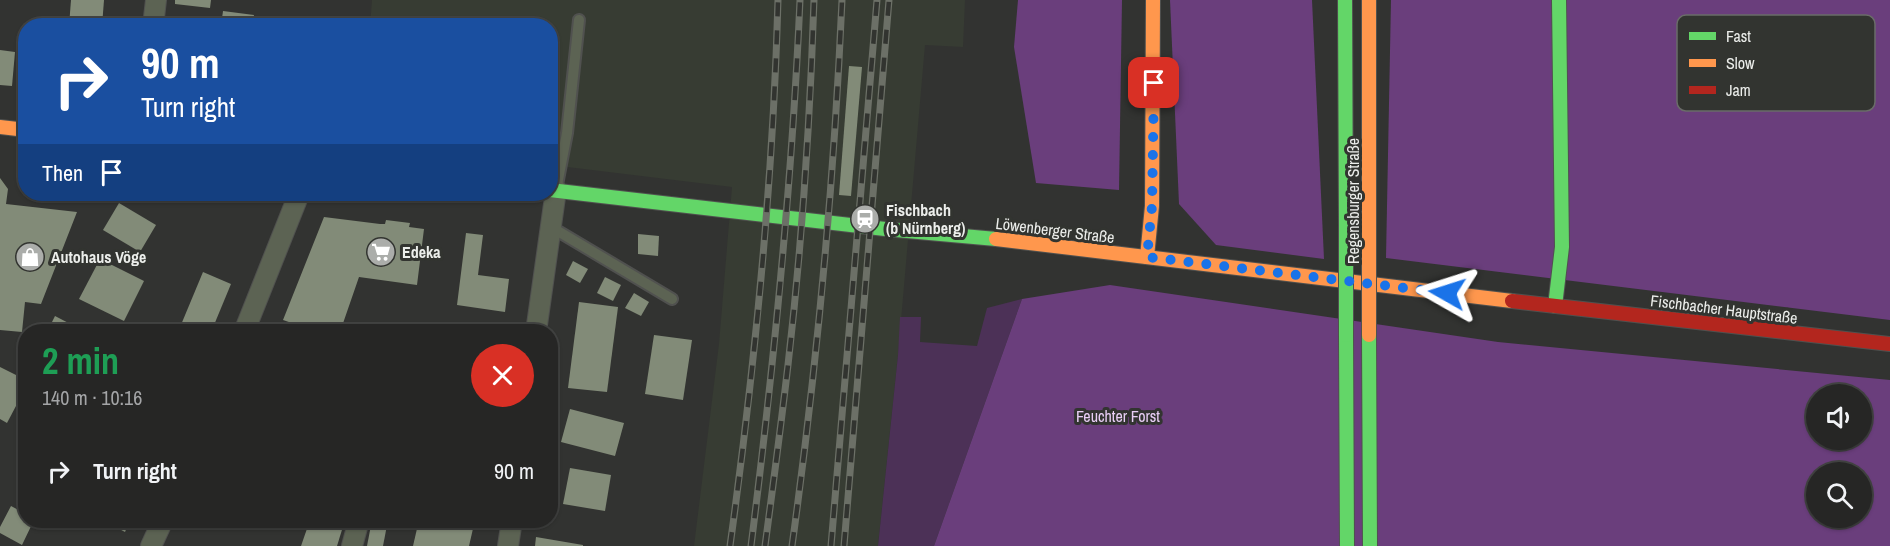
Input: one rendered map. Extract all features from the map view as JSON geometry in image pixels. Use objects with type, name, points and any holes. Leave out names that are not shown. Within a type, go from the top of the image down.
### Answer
[{"type":"main road","points":[[1147,257],[1152,206],[1153,0]]},
{"type":"main road","name":"Regensburger Straße","points":[[1345,0],[1347,546]]},
{"type":"main road","points":[[1369,6],[1377,0]]},
{"type":"main road","points":[[1555,306],[1562,248],[1559,0]]},
{"type":"main road","name":"Regensburger Straße","points":[[1369,6],[1370,546]]},
{"type":"main road","points":[[0,127],[18,129]]},
{"type":"main road","name":"Löwenberger Straße","points":[[558,191],[861,226],[1039,243],[1555,306]]},
{"type":"main road","name":"Fischbacher Hauptstraße","points":[[1555,306],[1890,345]]},
{"type":"street","points":[[154,18],[156,0]]},
{"type":"street","points":[[247,324],[296,201]]},
{"type":"street","points":[[537,324],[551,227],[552,201]]},
{"type":"street","points":[[151,546],[159,528]]},
{"type":"street","points":[[352,546],[357,528]]},
{"type":"street","points":[[508,546],[511,528]]},
{"type":"lane","points":[[558,170],[567,133],[579,20]]},
{"type":"lane","points":[[551,227],[672,299]]},
{"type":"shaded area","points":[[372,0],[965,0],[963,47],[925,45],[898,355],[878,546],[694,546],[719,344],[732,187],[558,166],[558,18],[371,18]]},
{"type":"shaded area","points":[[1022,299],[934,546],[878,546],[900,317],[921,317],[920,342],[977,346],[987,308]]},
{"type":"green space","points":[[1018,0],[1122,0],[1119,190],[1036,183],[1014,47]]},
{"type":"green space","points":[[1170,0],[1312,0],[1324,259],[1216,245],[1179,204]]},
{"type":"green space","points":[[1391,0],[1890,0],[1890,320],[1386,258]]},
{"type":"green space","name":"Feuchter Forst","points":[[1110,285],[1498,342],[1890,380],[1890,546],[934,546],[1022,299]]},
{"type":"building","points":[[71,0],[104,0],[103,18],[70,18]]},
{"type":"building","points":[[175,0],[211,0],[210,8],[175,4]]},
{"type":"building","points":[[223,11],[254,15],[253,18],[222,18]]},
{"type":"building","points":[[0,50],[15,52],[12,86],[0,85]]},
{"type":"building","points":[[849,66],[862,67],[851,196],[839,195]]},
{"type":"building","name":"Autohaus Vöge","points":[[0,178],[8,189],[6,204],[77,212],[41,304],[25,302],[23,324],[18,324],[18,332],[0,330]]},
{"type":"building","points":[[119,203],[156,225],[140,252],[103,230]]},
{"type":"building","points":[[324,217],[380,224],[385,224],[386,220],[410,223],[409,227],[424,229],[417,285],[359,277],[343,324],[295,324],[283,320]]},
{"type":"building","points":[[466,233],[483,235],[478,275],[509,279],[505,312],[457,305]]},
{"type":"building","points":[[638,234],[659,236],[658,256],[638,254]]},
{"type":"building","points":[[100,259],[144,281],[124,321],[79,299]]},
{"type":"building","points":[[573,261],[588,269],[580,283],[566,275]]},
{"type":"building","points":[[203,272],[231,284],[214,324],[181,324]]},
{"type":"building","points":[[605,277],[621,285],[613,301],[597,293]]},
{"type":"building","points":[[634,293],[649,302],[641,316],[625,308]]},
{"type":"building","points":[[579,302],[618,307],[607,392],[568,388]]},
{"type":"building","points":[[55,316],[70,324],[51,324]]},
{"type":"building","points":[[654,335],[692,340],[683,400],[645,394]]},
{"type":"building","points":[[0,367],[18,376],[18,402],[7,423],[0,419]]},
{"type":"building","points":[[570,409],[624,423],[615,456],[561,442]]},
{"type":"building","points":[[570,468],[611,475],[605,511],[563,504]]},
{"type":"building","points":[[11,506],[18,510],[18,528],[30,528],[22,545],[0,533],[0,527]]},
{"type":"building","points":[[307,528],[343,528],[337,546],[301,546]]},
{"type":"building","points":[[370,528],[386,528],[383,546],[367,546]]},
{"type":"building","points":[[417,528],[473,528],[469,546],[413,546]]},
{"type":"building","points":[[536,537],[583,545],[583,546],[535,546]]},
{"type":"railway","points":[[730,546],[762,274],[776,69],[778,0]]},
{"type":"railway","points":[[751,546],[781,273],[800,0]]},
{"type":"railway","points":[[765,546],[797,274],[808,137],[814,0]]},
{"type":"railway","points":[[792,546],[823,274],[842,0]]},
{"type":"railway","points":[[831,546],[877,0]]},
{"type":"railway","points":[[844,546],[889,0]]},
{"type":"traffic: fast","points":[[1345,0],[1346,226]]},
{"type":"traffic: fast","points":[[1555,306],[1562,247],[1559,0]]},
{"type":"traffic: fast","points":[[558,191],[885,229],[996,239]]},
{"type":"traffic: fast","points":[[1346,226],[1346,335]]},
{"type":"traffic: fast","points":[[1346,335],[1347,546]]},
{"type":"traffic: fast","points":[[1369,335],[1370,546]]},
{"type":"traffic: slow","points":[[1147,257],[1152,206],[1153,0]]},
{"type":"traffic: slow","points":[[1369,0],[1369,227]]},
{"type":"traffic: slow","points":[[0,127],[18,129]]},
{"type":"traffic: slow","points":[[1369,227],[1369,335]]},
{"type":"traffic: slow","points":[[996,239],[1512,301]]},
{"type":"traffic: jam","points":[[1512,301],[1890,344]]},
{"type":"place","name":"Fischbach (b Nürnberg)","points":[[865,219]]},
{"type":"place","name":"Edeka","points":[[381,252]]},
{"type":"place","name":"Autohaus Vöge","points":[[30,257]]},
{"type":"route","points":[[1154,83],[1152,206],[1147,257],[1447,293]]}]
